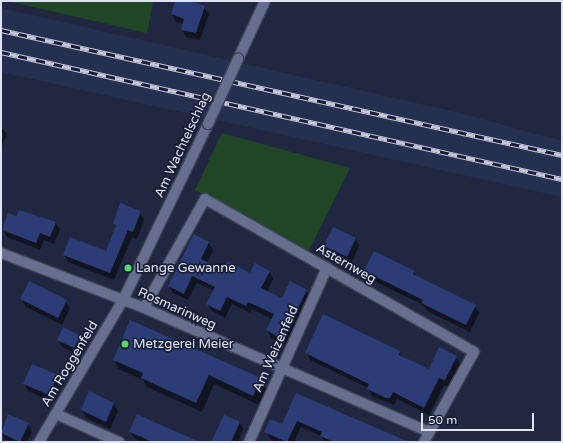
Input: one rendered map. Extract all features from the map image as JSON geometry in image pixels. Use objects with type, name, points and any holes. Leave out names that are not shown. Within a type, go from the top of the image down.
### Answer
[{"type":"street","name":"Am Wachtelschlag","points":[[123,300],[208,124],[265,1]]},
{"type":"street","name":"Asternweg","points":[[144,308],[205,200],[328,268],[474,352],[429,432]]},
{"type":"street","name":"Rosmarinweg","points":[[1,253],[144,308],[281,369],[429,432]]},
{"type":"street","name":"Am Weizenfeld","points":[[249,442],[328,268]]},
{"type":"street","name":"Am Roggenfeld","points":[[39,442],[123,300]]},
{"type":"street","points":[[56,414],[119,442]]},
{"type":"street","points":[[424,442],[429,432]]},
{"type":"shaded area","points":[[1,8],[460,113],[562,141],[562,197],[1,72]]},
{"type":"green space","points":[[7,1],[153,1],[147,33]]},
{"type":"green space","points":[[222,133],[350,168],[308,252],[195,190]]},
{"type":"building","points":[[175,1],[190,1],[205,6],[196,33],[181,30],[184,19],[171,14]]},
{"type":"building","points":[[120,203],[141,211],[133,232],[128,230],[110,273],[63,255],[70,237],[106,251],[116,225],[113,224]]},
{"type":"building","points":[[19,210],[56,222],[50,237],[40,233],[36,243],[2,230],[8,213],[16,216]]},
{"type":"building","points":[[333,227],[356,238],[347,257],[324,246]]},
{"type":"building","points":[[194,234],[209,242],[201,259],[223,270],[227,261],[250,273],[255,263],[270,271],[261,288],[282,298],[290,281],[307,290],[282,339],[266,330],[274,314],[248,302],[246,306],[227,297],[220,311],[206,304],[215,287],[192,276],[184,294],[168,286]]},
{"type":"building","points":[[374,251],[415,271],[413,274],[476,305],[466,325],[421,303],[423,300],[364,271]]},
{"type":"building","points":[[29,281],[67,300],[58,318],[20,299]]},
{"type":"building","points":[[323,314],[400,351],[399,355],[429,369],[439,347],[457,356],[445,380],[439,378],[424,408],[393,392],[390,398],[386,398],[367,389],[369,384],[305,353]]},
{"type":"building","points":[[130,320],[261,378],[253,396],[209,375],[196,403],[141,378],[143,373],[113,360]]},
{"type":"building","points":[[63,327],[81,336],[74,348],[57,340]]},
{"type":"building","points":[[32,364],[58,375],[49,395],[23,384]]},
{"type":"building","points":[[89,391],[114,403],[106,422],[81,410]]},
{"type":"building","points":[[296,393],[409,442],[334,442],[320,436],[322,432],[297,421],[287,442],[264,432],[270,419],[282,424]]},
{"type":"building","points":[[8,414],[29,423],[20,442],[1,433]]},
{"type":"building","points":[[137,414],[200,442],[152,442],[129,432]]},
{"type":"building","points":[[224,415],[240,422],[231,442],[211,442]]},
{"type":"railway","points":[[1,30],[562,155]]},
{"type":"railway","points":[[1,52],[562,179]]},
{"type":"place","name":"Lange Gewanne","points":[[128,268]]},
{"type":"place","name":"Metzgerei Meier","points":[[125,344]]}]
